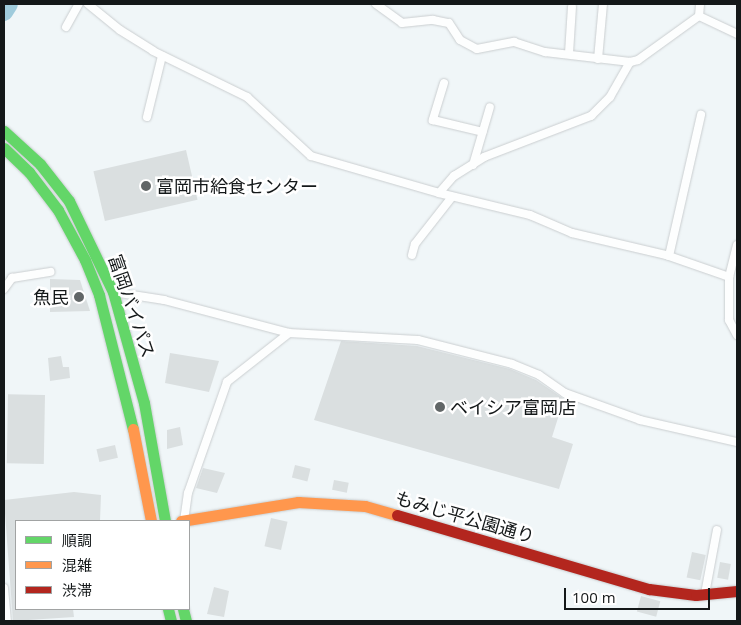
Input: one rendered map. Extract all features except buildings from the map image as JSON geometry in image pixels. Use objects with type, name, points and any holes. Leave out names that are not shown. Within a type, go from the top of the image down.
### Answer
[{"type":"main road","name":"富岡バイパス","points":[[4,131],[40,164],[69,202],[112,292],[144,403],[165,520]]},
{"type":"main road","name":"富岡バイパス","points":[[4,148],[29,172],[58,210],[85,260],[99,296],[130,412],[151,520]]},
{"type":"main road","name":"もみじ平公園通り","points":[[188,520],[252,507],[298,502],[365,506],[649,589],[705,594],[737,591]]},
{"type":"street","points":[[66,27],[79,4]]},
{"type":"street","points":[[88,4],[120,30],[162,56],[247,97],[311,156],[439,194],[530,216],[572,233],[669,256],[729,277]]},
{"type":"street","points":[[376,4],[402,22],[433,20],[449,23],[460,40],[477,49],[506,42],[545,52],[569,53],[598,59],[630,62],[638,60],[700,16]]},
{"type":"street","points":[[598,59],[603,4]]},
{"type":"street","points":[[700,4],[700,16]]},
{"type":"street","points":[[569,53],[572,7]]},
{"type":"street","points":[[700,16],[737,34]]},
{"type":"street","points":[[147,117],[162,56]]},
{"type":"street","points":[[439,194],[454,176],[510,144],[591,116],[610,98],[630,62]]},
{"type":"street","points":[[444,83],[433,120],[483,132]]},
{"type":"street","points":[[473,164],[490,107]]},
{"type":"street","points":[[669,256],[701,115]]},
{"type":"street","points":[[412,255],[415,244],[452,197]]},
{"type":"street","points":[[737,245],[729,277],[729,320],[737,335]]},
{"type":"street","points":[[4,289],[12,278],[51,272]]},
{"type":"street","points":[[112,292],[164,300],[289,333],[418,340],[512,364],[539,376],[565,393],[640,420],[737,442]]},
{"type":"street","points":[[183,520],[188,493],[227,382],[289,333]]},
{"type":"street","points":[[705,594],[717,530]]},
{"type":"street","points":[[4,588],[7,621]]},
{"type":"waterway","points":[[4,12],[9,4]]},
{"type":"traffic: fast","points":[[4,131],[40,164],[69,201],[113,292],[144,403],[165,520]]},
{"type":"traffic: fast","points":[[4,148],[29,172],[58,210],[85,260],[99,295],[133,429]]},
{"type":"traffic: fast","points":[[168,610],[171,621]]},
{"type":"traffic: fast","points":[[183,610],[186,621]]},
{"type":"traffic: slow","points":[[133,429],[151,520]]},
{"type":"traffic: slow","points":[[187,520],[298,502],[365,506],[397,515]]},
{"type":"traffic: jam","points":[[397,515],[649,589],[696,595],[737,591]]},
{"type":"place","name":"富岡市給食センター","points":[[146,186]]},
{"type":"place","name":"魚民","points":[[79,297]]},
{"type":"place","name":"ベイシア富岡店","points":[[440,407]]}]
